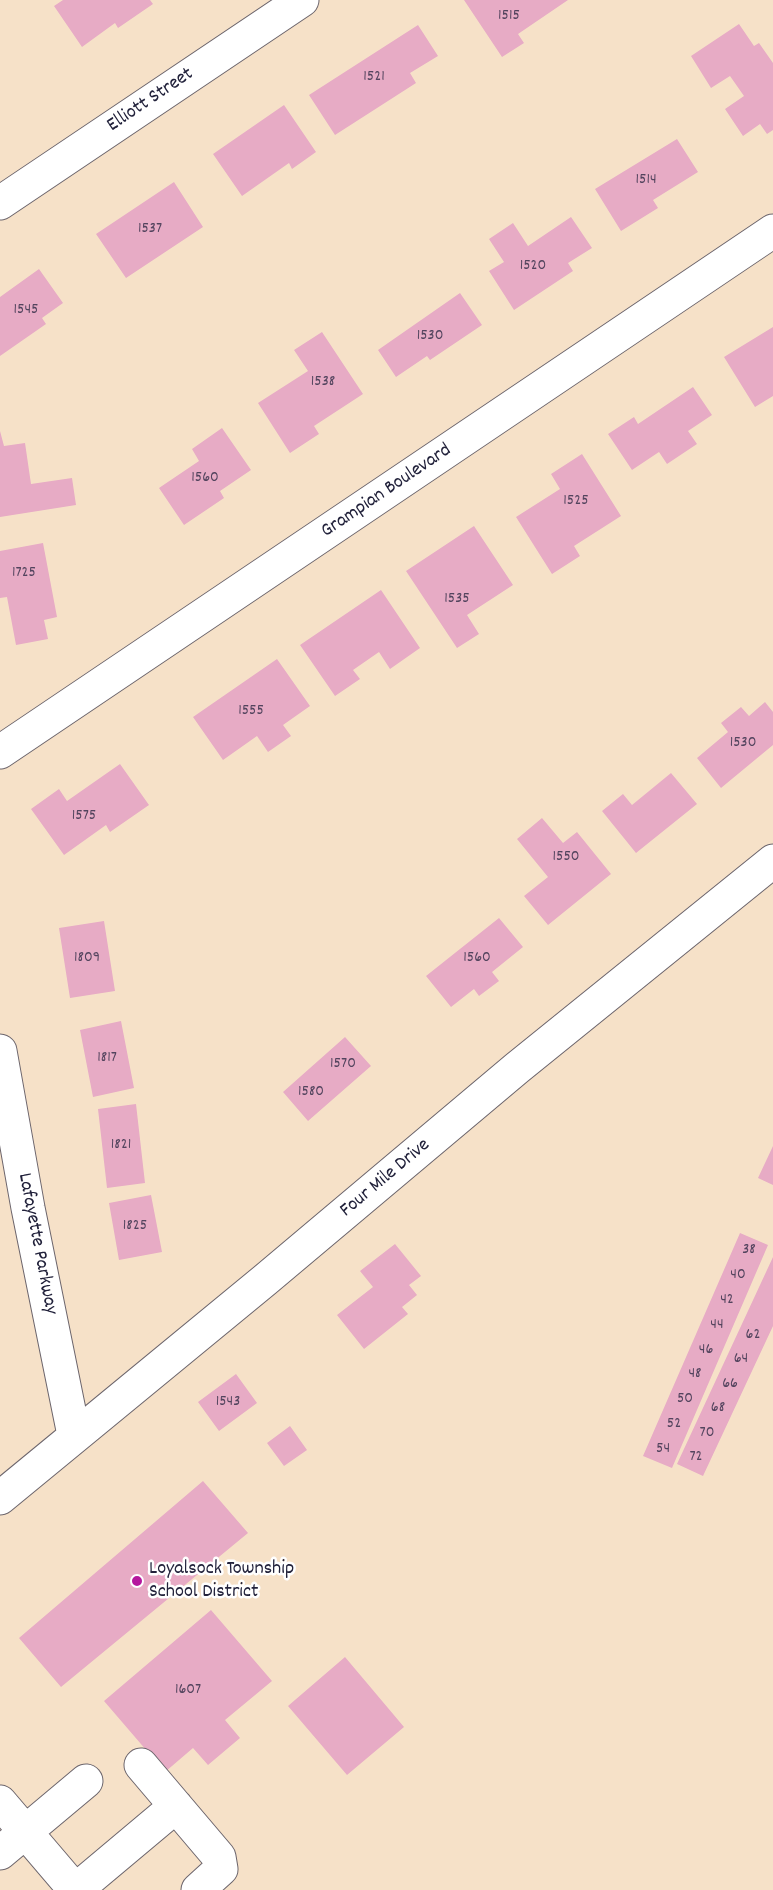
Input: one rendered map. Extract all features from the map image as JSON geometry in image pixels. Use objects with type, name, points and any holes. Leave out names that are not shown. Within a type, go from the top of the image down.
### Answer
[{"type":"street","name":"Elliott Street","points":[[0,203],[302,0]]},
{"type":"street","name":"Grampian Boulevard","points":[[0,752],[773,231]]},
{"type":"street","name":"Four Mile Drive","points":[[0,1498],[265,1280],[517,1068],[773,861]]},
{"type":"street","name":"Lafayette Parkway","points":[[0,1051],[28,1208],[74,1436]]},
{"type":"street","points":[[141,1765],[219,1857],[221,1869],[198,1890]]},
{"type":"street","points":[[0,1853],[86,1781]]},
{"type":"street","points":[[0,1802],[76,1890],[176,1806]]},
{"type":"building","points":[[63,0],[150,0],[153,4],[118,28],[115,23],[82,47],[54,6]]},
{"type":"building","points":[[464,0],[568,0],[518,34],[524,43],[502,57]]},
{"type":"building","points":[[739,24],[754,46],[759,43],[773,63],[773,130],[767,134],[760,124],[743,136],[725,109],[744,96],[730,76],[711,88],[691,56]]},
{"type":"building","points":[[418,25],[438,56],[410,73],[416,83],[335,135],[309,95]]},
{"type":"building","points":[[284,105],[316,152],[292,169],[289,163],[242,196],[213,154]]},
{"type":"building","points":[[677,139],[698,172],[653,200],[658,208],[621,231],[595,189]]},
{"type":"building","points":[[174,182],[203,227],[126,278],[96,234]]},
{"type":"building","points":[[571,217],[592,248],[568,263],[573,271],[514,310],[489,271],[504,262],[489,239],[513,223],[528,246]]},
{"type":"building","points":[[39,269],[63,303],[42,318],[46,324],[0,356],[0,297]]},
{"type":"building","points":[[460,293],[482,325],[430,360],[427,356],[396,377],[378,350]]},
{"type":"building","points":[[773,327],[773,396],[755,407],[724,357]]},
{"type":"building","points":[[322,332],[363,394],[314,426],[319,434],[290,453],[258,403],[308,371],[294,350]]},
{"type":"building","points":[[693,387],[712,415],[688,431],[697,444],[667,464],[659,452],[632,470],[608,434],[634,417],[638,424]]},
{"type":"building","points":[[222,428],[251,470],[220,491],[224,498],[184,525],[159,488],[199,461],[192,449]]},
{"type":"building","points":[[0,431],[4,446],[25,443],[31,484],[72,478],[76,505],[0,517]]},
{"type":"building","points":[[582,454],[621,516],[574,546],[580,556],[552,574],[516,517],[560,489],[551,474]]},
{"type":"building","points":[[474,526],[513,585],[467,615],[479,634],[457,648],[406,571]]},
{"type":"building","points":[[43,543],[57,617],[44,620],[48,639],[16,645],[7,597],[0,598],[0,551]]},
{"type":"building","points":[[381,590],[420,648],[390,669],[379,652],[353,670],[360,679],[335,696],[300,645]]},
{"type":"building","points":[[277,659],[310,706],[283,725],[291,736],[268,752],[257,736],[223,760],[193,717]]},
{"type":"building","points":[[765,702],[773,712],[773,745],[721,788],[697,758],[728,732],[721,723],[741,707],[749,716]]},
{"type":"building","points":[[120,764],[149,805],[110,832],[106,825],[64,855],[31,809],[59,789],[67,801]]},
{"type":"building","points":[[671,773],[697,804],[636,853],[602,811],[623,794],[632,805]]},
{"type":"building","points":[[542,818],[563,843],[577,832],[611,874],[548,925],[524,896],[548,877],[517,839]]},
{"type":"building","points":[[499,918],[523,947],[492,972],[499,981],[479,996],[474,989],[451,1007],[426,976]]},
{"type":"building","points":[[104,921],[115,991],[70,998],[59,928]]},
{"type":"building","points":[[121,1021],[134,1088],[93,1097],[80,1030]]},
{"type":"building","points":[[345,1037],[371,1066],[308,1121],[283,1092]]},
{"type":"building","points":[[136,1104],[145,1183],[107,1188],[98,1109]]},
{"type":"building","points":[[773,1146],[773,1185],[758,1178]]},
{"type":"building","points":[[151,1195],[162,1252],[119,1260],[109,1203]]},
{"type":"building","points":[[740,1233],[768,1245],[672,1468],[643,1456]]},
{"type":"building","points":[[395,1244],[421,1276],[409,1285],[417,1295],[402,1307],[408,1314],[364,1349],[337,1315],[373,1287],[360,1271]]},
{"type":"building","points":[[773,1257],[773,1326],[703,1476],[677,1464]]},
{"type":"building","points":[[236,1374],[257,1403],[219,1431],[198,1402]]},
{"type":"building","points":[[290,1426],[307,1450],[284,1466],[267,1443]]},
{"type":"building","name":"Loyalsock Township School District","points":[[203,1481],[248,1533],[61,1687],[19,1638]]},
{"type":"building","points":[[211,1610],[272,1681],[225,1720],[240,1738],[208,1765],[193,1748],[165,1772],[104,1701]]},
{"type":"building","points":[[345,1657],[404,1727],[347,1775],[288,1706]]},
{"type":"place","name":"Loyalsock Township School District","points":[[137,1581]]}]
